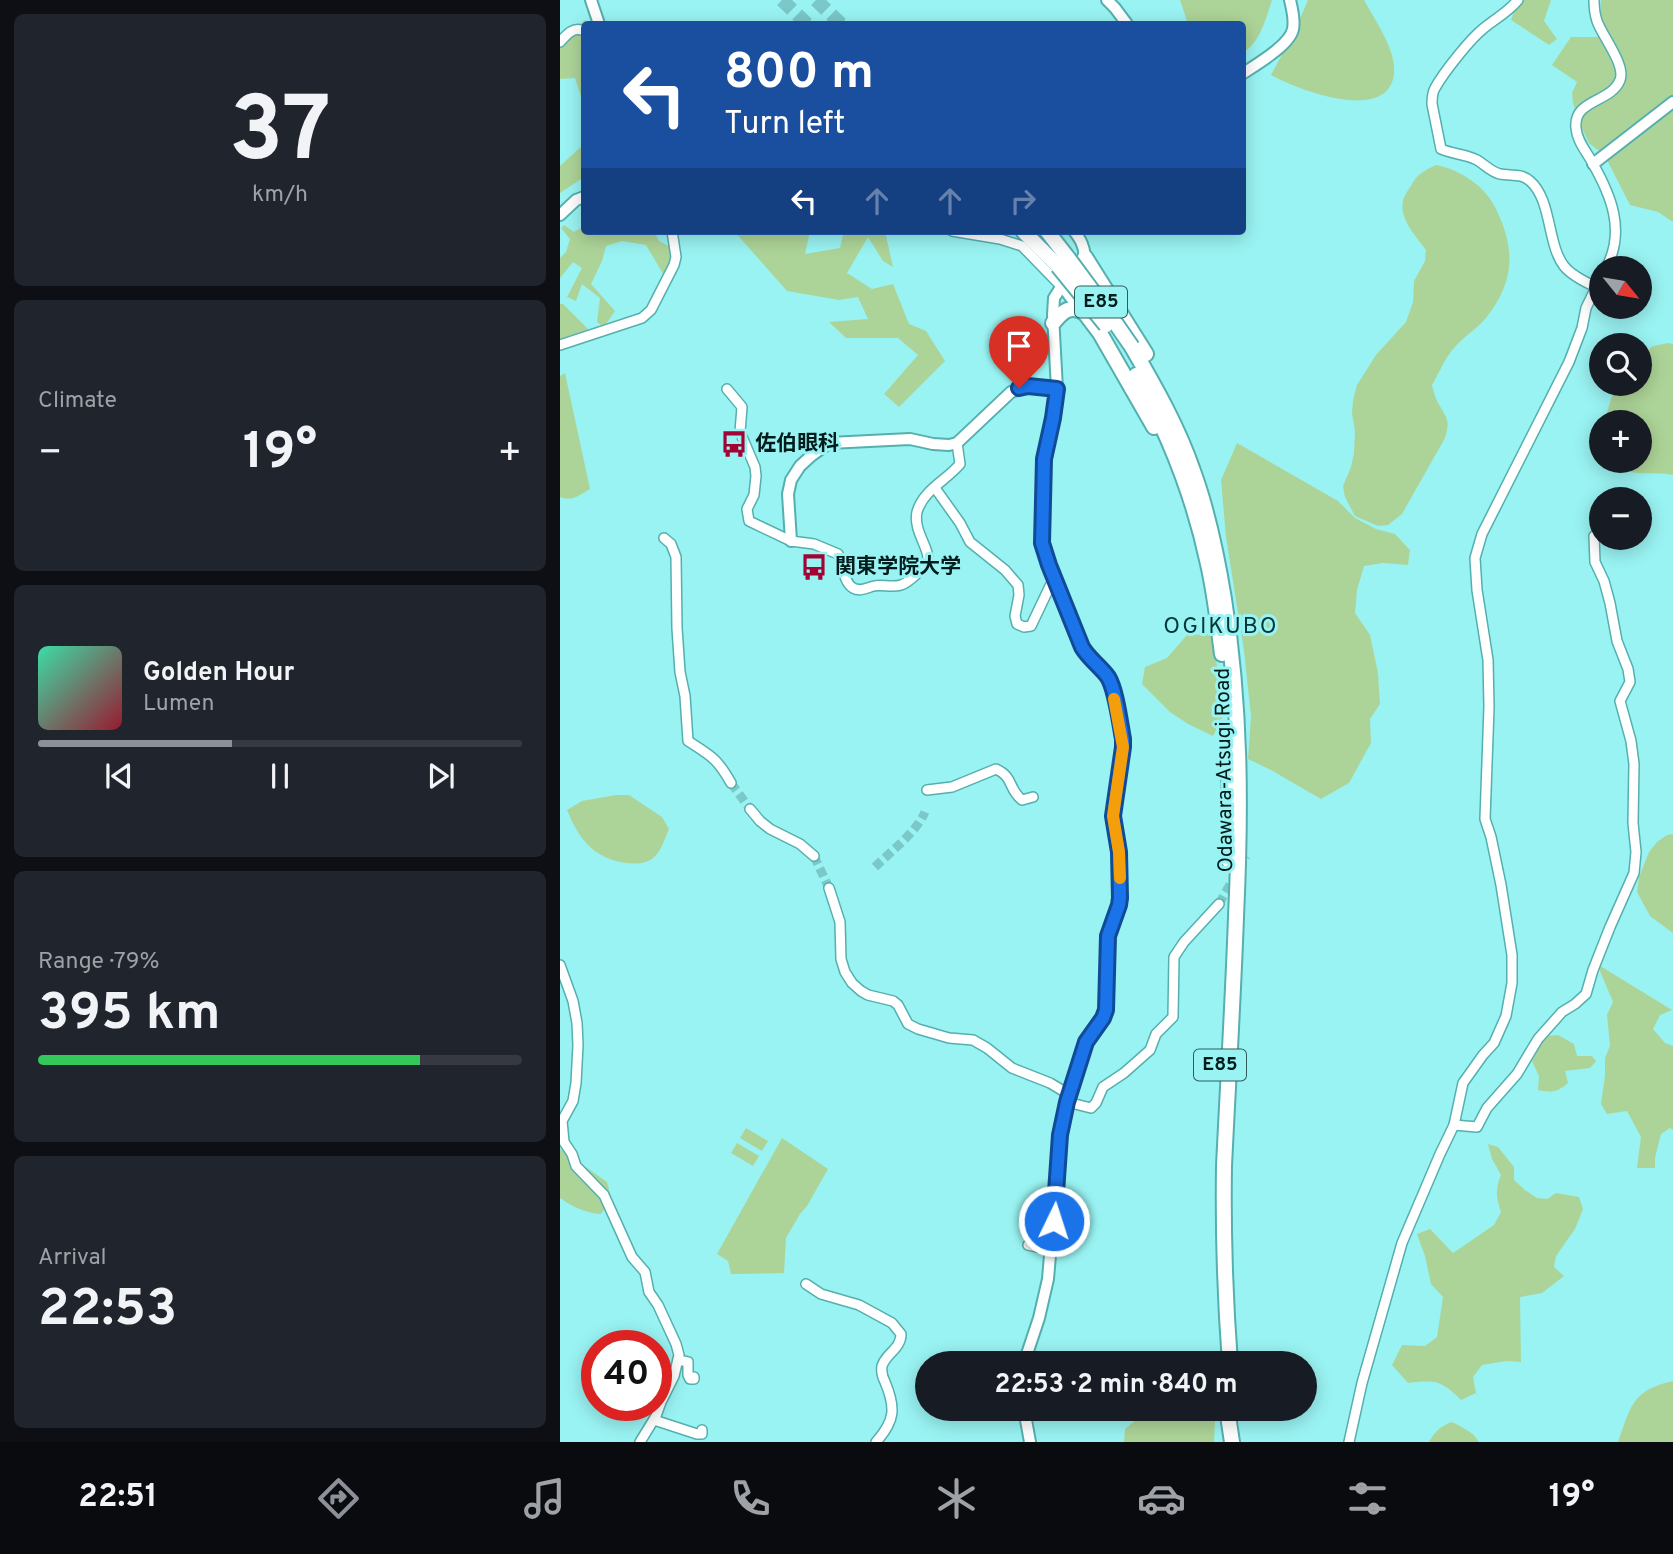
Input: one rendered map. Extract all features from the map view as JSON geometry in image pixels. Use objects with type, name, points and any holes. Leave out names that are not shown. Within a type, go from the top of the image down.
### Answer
[{"type":"highway","name":"Odawara-Atsugi Road","points":[[1028,235],[1063,262]]},
{"type":"highway","name":"Odawara-Atsugi Road","points":[[1049,235],[1063,262],[1159,395],[1193,470],[1208,514],[1220,569],[1234,679],[1240,771],[1239,842],[1214,1217],[1220,1351]]},
{"type":"highway","points":[[1085,257],[1148,358],[1168,400],[1178,433]]},
{"type":"highway","points":[[1062,285],[1087,314],[1158,437],[1190,513],[1208,565]]},
{"type":"highway","points":[[1053,323],[1060,314],[1070,308],[1087,314]]},
{"type":"highway","name":"Odawara-Atsugi Road","points":[[1128,350],[1169,438],[1184,478],[1208,565],[1223,662],[1228,716],[1229,965]]},
{"type":"highway","name":"Odawara-Atsugi Road","points":[[1219,1166],[1229,1351]]},
{"type":"highway","points":[[1229,1421],[1232,1442]]},
{"type":"highway","points":[[1238,1421],[1241,1442]]},
{"type":"street","points":[[591,0],[598,21]]},
{"type":"street","points":[[1107,0],[1125,21]]},
{"type":"street","points":[[1246,71],[1285,44],[1291,36],[1294,26],[1290,0]]},
{"type":"street","points":[[1518,0],[1483,29],[1435,88],[1432,104],[1441,149],[1475,159],[1499,174],[1519,175],[1529,180],[1542,199],[1564,265],[1589,284]]},
{"type":"street","points":[[1594,0],[1597,21],[1621,75],[1614,90],[1586,105],[1579,111],[1576,121],[1578,139],[1610,198],[1616,226],[1615,248],[1611,256]]},
{"type":"street","points":[[560,41],[572,30],[581,30]]},
{"type":"street","points":[[1593,164],[1673,102]]},
{"type":"street","points":[[560,215],[581,198]]},
{"type":"street","points":[[560,345],[642,318],[651,310],[674,265],[676,257],[673,235]]},
{"type":"street","points":[[976,235],[1022,246],[1062,285]]},
{"type":"street","points":[[1028,1351],[1048,1279],[1060,1135],[1078,1062],[1086,1042],[1106,1010],[1108,936],[1120,898],[1119,852],[1113,816],[1123,739],[1111,683],[1082,647],[1044,549],[1042,536],[1044,459],[1057,389],[1054,298],[1085,257],[1082,241],[1077,235]]},
{"type":"street","points":[[1349,1442],[1362,1383],[1402,1243],[1454,1125],[1463,1083],[1494,1043],[1506,1016],[1512,983],[1512,955],[1501,885],[1485,819],[1488,660],[1475,558],[1482,534],[1569,362],[1589,300]]},
{"type":"street","points":[[792,541],[789,495],[791,480],[800,466],[829,443],[910,439],[933,444],[957,443],[1012,392],[1028,386],[1057,389]]},
{"type":"street","points":[[727,389],[742,407],[740,432],[755,467],[754,495],[747,509],[749,521],[792,541],[818,545],[838,554],[846,580],[853,588],[861,590],[876,586],[900,586],[928,561],[919,534],[917,513],[923,499],[960,464],[957,443]]},
{"type":"street","points":[[934,488],[960,523],[970,542],[1018,585],[1020,596],[1017,624],[1027,628],[1031,626],[1050,586],[1056,580]]},
{"type":"street","points":[[664,538],[671,544],[676,557],[677,628],[688,741],[713,757],[731,783]]},
{"type":"street","points":[[1454,1125],[1477,1127],[1487,1108],[1517,1074],[1538,1039],[1562,1012],[1586,994],[1609,927],[1634,873],[1634,764],[1620,701],[1630,682],[1616,641],[1610,603],[1595,562],[1595,550]]},
{"type":"street","points":[[927,790],[952,787],[996,769],[1007,775],[1015,795],[1022,800],[1032,797]]},
{"type":"street","points":[[750,809],[769,829],[800,844],[814,856]]},
{"type":"street","points":[[829,888],[841,922],[841,959],[852,983],[868,995],[893,1001],[908,1024],[949,1038],[972,1040],[1012,1068],[1050,1083],[1068,1098],[1091,1108],[1103,1087],[1150,1050],[1156,1034],[1173,1017],[1174,957],[1219,904]]},
{"type":"street","points":[[560,965],[573,1001],[578,1045],[573,1101],[562,1121],[564,1142],[576,1166],[604,1195],[632,1257],[645,1272],[649,1292],[658,1305],[679,1355],[672,1380]]},
{"type":"street","points":[[1028,1245],[1050,1250]]},
{"type":"street","points":[[806,1284],[821,1294],[859,1305],[892,1323],[901,1334],[898,1346],[882,1365],[892,1399],[892,1410],[888,1428],[876,1442]]},
{"type":"street","points":[[678,1360],[688,1362],[688,1375],[690,1379],[694,1377]]},
{"type":"street","points":[[640,1442],[653,1421]]},
{"type":"street","points":[[657,1421],[697,1434],[702,1434],[702,1430]]},
{"type":"street","points":[[1026,1421],[1030,1442]]},
{"type":"green space","points":[[1180,0],[1272,0],[1258,36],[1246,50],[1246,21],[1187,21]]},
{"type":"green space","points":[[1308,0],[1364,0],[1392,56],[1394,74],[1388,89],[1376,98],[1340,99],[1300,88],[1271,75]]},
{"type":"green space","points":[[1516,0],[1551,0],[1544,21],[1557,39],[1549,45],[1511,20]]},
{"type":"green space","points":[[1601,0],[1673,0],[1673,222],[1658,212],[1630,205],[1605,156],[1589,143],[1580,124],[1572,93],[1577,82],[1552,65],[1571,37],[1599,37]]},
{"type":"green space","points":[[581,23],[581,96],[575,78],[560,79],[560,38],[562,40]]},
{"type":"green space","points":[[581,147],[581,179],[560,193],[560,166]]},
{"type":"green space","points":[[1436,165],[1454,171],[1478,185],[1490,199],[1507,237],[1507,278],[1496,304],[1451,352],[1432,385],[1447,418],[1445,438],[1402,514],[1388,525],[1378,526],[1355,516],[1345,497],[1343,486],[1354,453],[1353,400],[1357,385],[1376,355],[1406,322],[1413,302],[1414,281],[1425,261],[1426,250],[1406,221],[1403,201],[1415,179]]},
{"type":"green space","points":[[564,225],[574,232],[581,228],[581,235],[656,235],[659,241],[671,247],[672,259],[665,277],[646,245],[622,241],[606,246],[591,284],[615,311],[604,327],[597,322],[600,298],[582,284],[576,301],[567,297],[582,268],[573,262],[560,278],[560,258],[566,252],[570,239],[561,228]]},
{"type":"green space","points":[[738,235],[809,235],[805,254],[840,248],[843,235],[886,235],[893,267],[883,261],[868,237],[847,273],[872,289],[893,284],[909,324],[926,331],[945,361],[899,407],[884,394],[918,355],[898,338],[846,338],[829,322],[868,319],[858,297],[839,300],[787,291]]},
{"type":"green space","points":[[560,304],[563,304],[591,332],[560,341]]},
{"type":"green space","points":[[1673,344],[1673,475],[1640,473],[1652,473],[1652,410],[1608,410],[1612,396],[1652,396],[1653,346]]},
{"type":"green space","points":[[565,373],[590,489],[568,499],[560,497],[560,376]]},
{"type":"green space","points":[[1237,443],[1338,501],[1355,518],[1376,529],[1395,534],[1410,550],[1408,565],[1383,563],[1364,566],[1357,590],[1355,613],[1370,635],[1378,673],[1380,704],[1370,719],[1371,743],[1349,783],[1321,799],[1248,759],[1251,716],[1226,537],[1221,480]]},
{"type":"green space","points":[[1212,634],[1223,713],[1222,719],[1216,720],[1213,736],[1170,712],[1142,684],[1145,667],[1167,658],[1187,635]]},
{"type":"green space","points":[[629,795],[662,817],[669,829],[661,849],[650,860],[626,863],[596,852],[582,838],[567,810],[582,801]]},
{"type":"green space","points":[[1673,834],[1673,933],[1650,916],[1637,892],[1639,877],[1649,852],[1657,842]]},
{"type":"green space","points":[[1597,964],[1672,1010],[1660,1015],[1653,1029],[1665,1043],[1673,1046],[1673,1130],[1670,1128],[1661,1134],[1655,1168],[1637,1168],[1641,1137],[1627,1111],[1607,1114],[1601,1104],[1605,1058],[1610,1046],[1607,1015],[1613,1002]]},
{"type":"green space","points":[[1558,1035],[1574,1044],[1577,1056],[1592,1056],[1596,1061],[1590,1068],[1565,1071],[1568,1083],[1558,1090],[1538,1090],[1539,1076],[1532,1061],[1545,1036]]},
{"type":"green space","points":[[746,1128],[768,1141],[762,1151],[740,1138]]},
{"type":"green space","points":[[782,1138],[828,1169],[786,1238],[784,1273],[731,1274],[728,1261],[717,1254]]},
{"type":"green space","points":[[737,1143],[759,1156],[753,1166],[731,1153]]},
{"type":"green space","points":[[1488,1144],[1498,1147],[1514,1167],[1514,1180],[1525,1190],[1537,1198],[1547,1199],[1556,1193],[1579,1197],[1583,1209],[1575,1229],[1556,1256],[1554,1267],[1564,1276],[1542,1293],[1520,1297],[1521,1362],[1506,1361],[1482,1365],[1473,1377],[1476,1393],[1461,1400],[1448,1388],[1437,1383],[1408,1383],[1392,1365],[1402,1345],[1425,1346],[1437,1337],[1443,1297],[1431,1284],[1417,1234],[1430,1229],[1453,1253],[1494,1225],[1501,1212],[1497,1193],[1501,1175],[1492,1159]]},
{"type":"green space","points":[[560,1149],[607,1182],[609,1199],[601,1214],[579,1209],[560,1198]]},
{"type":"green space","points":[[1673,1381],[1673,1442],[1618,1442],[1635,1401],[1649,1389]]},
{"type":"green space","points":[[1135,1421],[1215,1421],[1214,1442],[1124,1442],[1125,1429]]},
{"type":"green space","points":[[1452,1422],[1479,1442],[1429,1442],[1439,1429]]},
{"type":"tunnel","points":[[782,0],[804,21]]},
{"type":"tunnel","points":[[816,0],[838,21]]},
{"type":"tunnel","points":[[731,783],[750,809]]},
{"type":"tunnel","points":[[875,867],[909,835],[925,812]]},
{"type":"tunnel","points":[[814,856],[829,888]]},
{"type":"tunnel","points":[[1219,904],[1246,856]]},
{"type":"slow traffic","points":[[1114,699],[1123,739],[1113,816],[1120,878]]},
{"type":"place","name":"佐伯眼科","points":[[734,444]]},
{"type":"place","name":"関東学院大学","points":[[814,567]]},
{"type":"district","name":"OGIKUBO","points":[[1221,627]]},
{"type":"route","points":[[1019,388],[1037,386],[1057,389],[1044,459],[1042,543],[1082,647],[1111,683],[1123,739],[1113,816],[1119,852],[1120,898],[1108,936],[1106,1010],[1086,1042],[1067,1102],[1060,1135],[1054,1221]]}]
